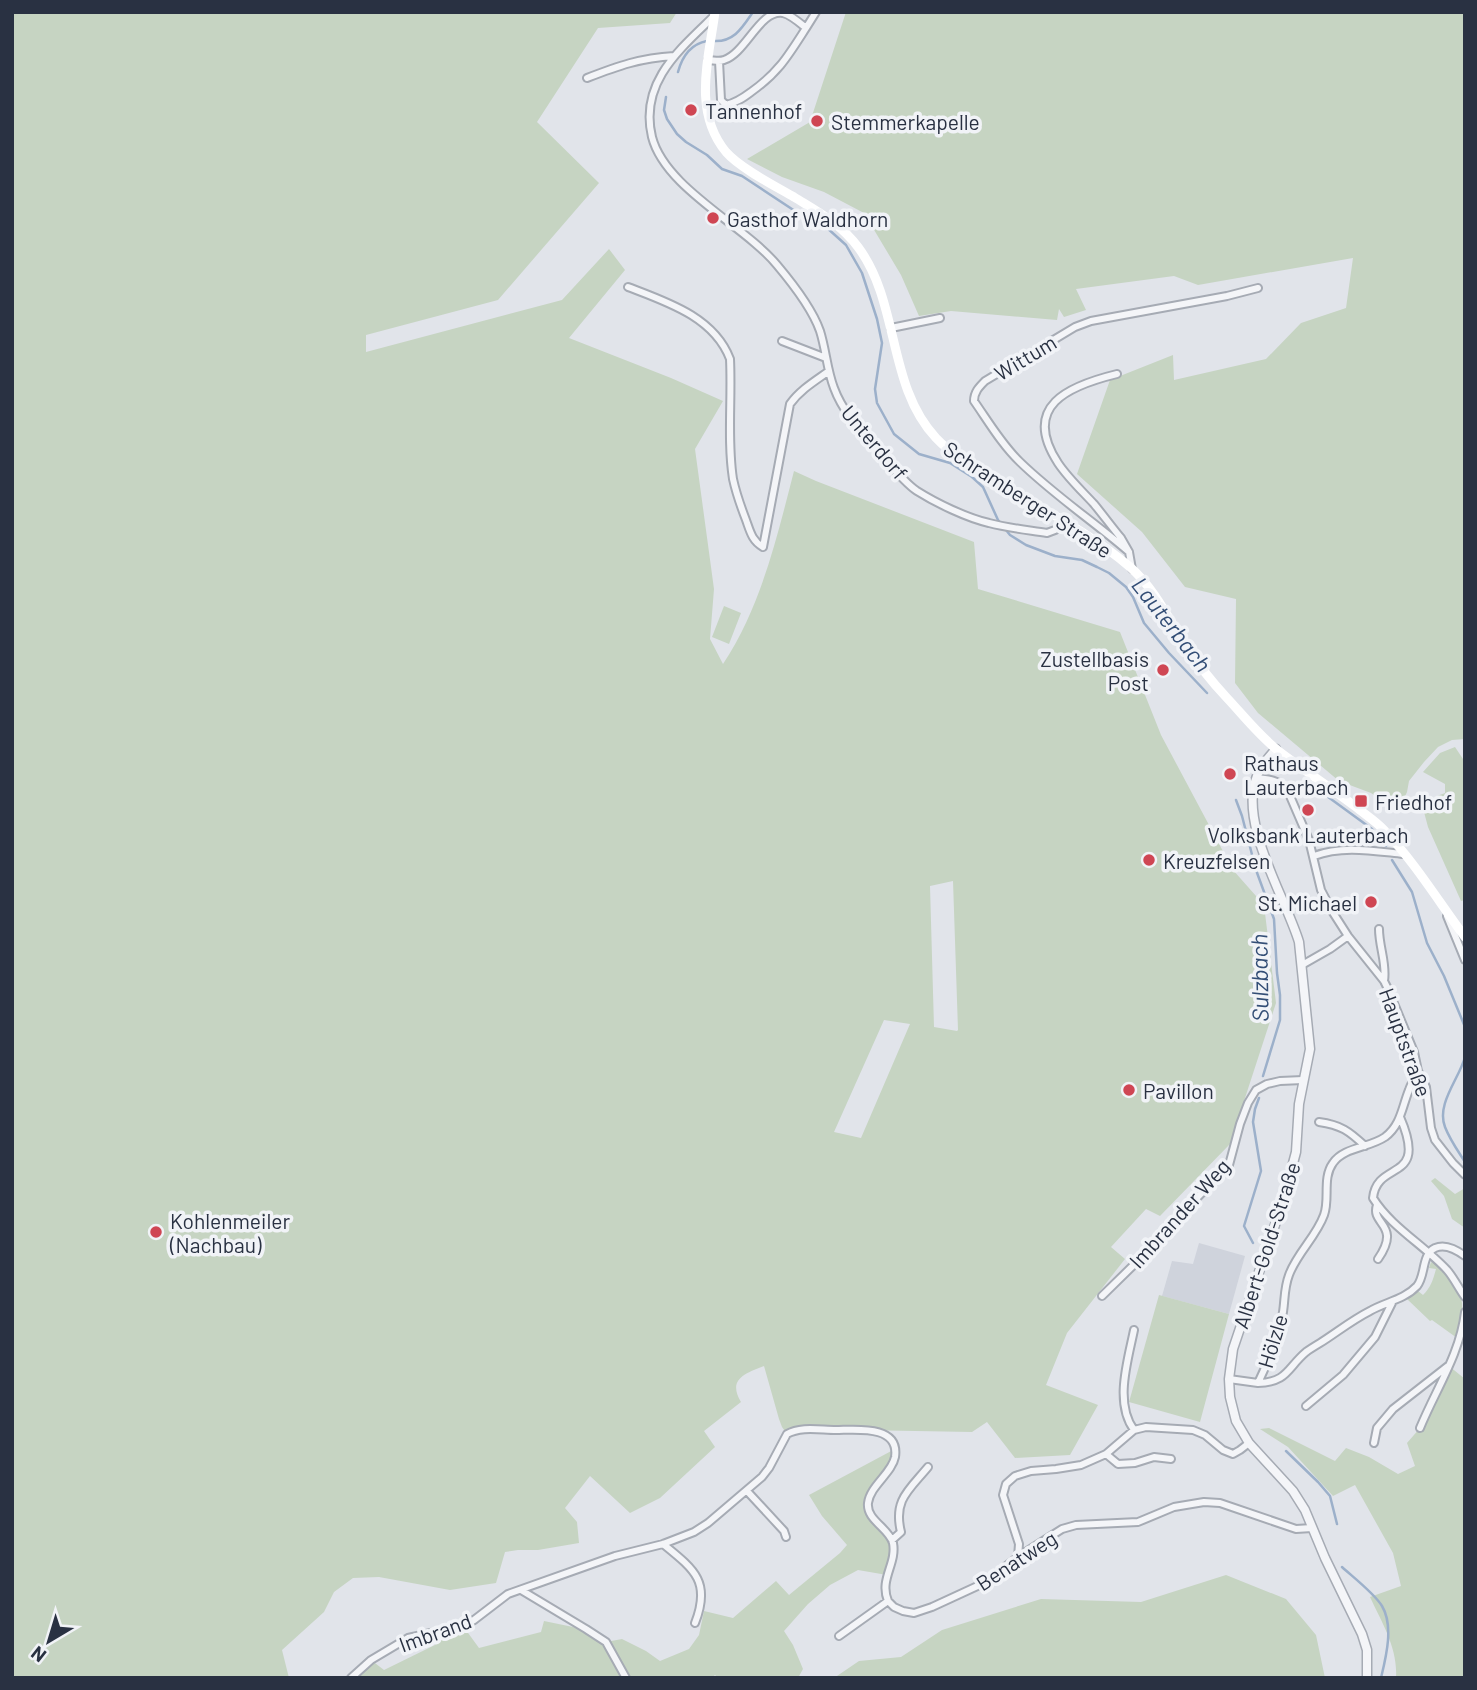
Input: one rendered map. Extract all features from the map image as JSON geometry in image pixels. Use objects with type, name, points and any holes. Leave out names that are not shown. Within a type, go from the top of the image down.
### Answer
[{"type":"main road","name":"Schramberger Straße","points":[[715,14],[705,86],[706,106],[712,128],[726,152],[741,165],[828,217],[862,253],[877,279],[907,388],[916,410],[934,436],[953,453],[1102,545],[1132,569],[1150,589],[1206,674],[1276,749],[1385,830],[1465,937]]},
{"type":"street","points":[[719,61],[720,100],[726,106],[734,104],[780,68],[816,12]]},
{"type":"street","points":[[708,60],[723,61],[735,54],[762,22],[776,13],[786,13],[806,28]]},
{"type":"street","name":"Unterdorf","points":[[715,14],[674,55],[659,78],[649,109],[652,139],[664,163],[683,184],[776,263],[815,319],[837,396],[854,424],[915,490],[977,520],[996,525],[1047,533],[1065,522]]},
{"type":"street","points":[[587,79],[649,57],[674,55]]},
{"type":"street","points":[[628,286],[673,304],[694,317],[715,334],[726,349],[730,359],[734,482],[753,538],[763,547],[790,404],[805,387],[829,371]]},
{"type":"street","name":"Wittum","points":[[1129,552],[1017,460],[974,401],[974,395],[985,381],[1075,327],[1091,321],[1258,288]]},
{"type":"street","points":[[891,328],[940,318]]},
{"type":"street","points":[[782,341],[826,358]]},
{"type":"street","points":[[1117,374],[1064,394],[1049,408],[1045,428],[1057,462],[1121,538],[1129,552],[1132,569]]},
{"type":"street","points":[[1256,778],[1265,761],[1276,749]]},
{"type":"street","name":"Hauptstraße","points":[[1256,778],[1272,779],[1287,789],[1314,856],[1321,890],[1348,936],[1384,981],[1414,1052],[1426,1087],[1435,1140],[1465,1175]]},
{"type":"street","name":"Albert-Gold-Straße","points":[[1229,1379],[1233,1349],[1283,1201],[1296,1152],[1299,1104],[1310,1049],[1299,942],[1258,835],[1254,803],[1256,778]]},
{"type":"street","points":[[1314,856],[1333,850],[1403,854]]},
{"type":"street","points":[[1444,909],[1465,960]]},
{"type":"street","points":[[1379,929],[1384,981]]},
{"type":"street","points":[[1302,965],[1348,936]]},
{"type":"street","name":"Hölzle","points":[[1367,1678],[1367,1650],[1362,1634],[1305,1510],[1293,1491],[1248,1443],[1236,1421],[1229,1379],[1258,1383],[1276,1342],[1290,1271],[1323,1219],[1327,1207],[1327,1176],[1331,1164],[1339,1156],[1386,1136],[1400,1117],[1409,1088],[1419,1071]]},
{"type":"street","name":"Imbrander Weg","points":[[1102,1296],[1229,1165],[1240,1124],[1256,1090],[1280,1081],[1303,1080]]},
{"type":"street","points":[[1400,1117],[1409,1140],[1409,1156],[1378,1185],[1373,1191],[1373,1198],[1377,1205],[1448,1272],[1464,1297],[1465,1311],[1459,1341],[1420,1428]]},
{"type":"street","points":[[1319,1122],[1344,1128],[1365,1146]]},
{"type":"street","points":[[1377,1205],[1375,1215],[1388,1236],[1385,1249],[1378,1259]]},
{"type":"street","points":[[1258,1383],[1272,1382],[1283,1377],[1305,1353],[1371,1310],[1392,1303],[1409,1292],[1418,1285],[1429,1253],[1435,1248],[1450,1247],[1465,1256]]},
{"type":"street","points":[[1306,1406],[1343,1376],[1375,1337],[1392,1303]]},
{"type":"street","points":[[1134,1330],[1124,1391],[1128,1422],[1135,1430]]},
{"type":"street","points":[[1374,1443],[1377,1428],[1393,1409],[1448,1366]]},
{"type":"street","points":[[1018,1557],[1018,1544],[1003,1495],[1006,1484],[1015,1476],[1031,1471],[1081,1465],[1105,1454],[1135,1430],[1146,1427],[1193,1430],[1233,1454],[1248,1443]]},
{"type":"street","name":"Imbrand","points":[[351,1678],[371,1660],[408,1638],[463,1626],[508,1594],[615,1556],[663,1544],[694,1532],[747,1491],[769,1468],[792,1431],[876,1430],[891,1440],[895,1457],[867,1506],[869,1513],[892,1540]]},
{"type":"street","points":[[1105,1454],[1118,1464],[1135,1463],[1154,1457],[1171,1459]]},
{"type":"street","points":[[839,1636],[888,1601],[884,1586],[893,1554],[892,1540],[901,1532],[898,1510],[904,1496],[928,1467]]},
{"type":"street","points":[[747,1491],[786,1537]]},
{"type":"street","name":"Benatweg","points":[[888,1601],[894,1607],[914,1613],[984,1583],[1062,1529],[1076,1525],[1138,1522],[1174,1507],[1204,1502],[1220,1503],[1297,1529],[1312,1528]]},
{"type":"street","points":[[663,1544],[684,1561],[699,1582],[702,1592],[701,1606],[695,1623]]},
{"type":"street","points":[[521,1590],[606,1642],[626,1678]]},
{"type":"shaded area","points":[[1199,1243],[1245,1256],[1229,1314],[1162,1296],[1172,1261],[1193,1264]]},
{"type":"green space","points":[[12,12],[677,12],[670,23],[598,28],[537,122],[599,183],[498,300],[366,335],[366,352],[562,300],[609,249],[625,270],[569,338],[723,401],[695,449],[714,589],[710,639],[723,664],[758,595],[794,471],[974,542],[978,589],[1120,632],[1161,735],[1233,870],[1264,905],[1276,1003],[1230,1144],[1160,1216],[1146,1209],[1111,1247],[1125,1259],[1067,1333],[1046,1385],[1098,1405],[1070,1455],[1015,1458],[987,1422],[972,1432],[802,1429],[787,1434],[779,1419],[764,1366],[740,1378],[736,1388],[741,1402],[704,1431],[715,1447],[660,1498],[630,1513],[590,1476],[565,1508],[577,1522],[579,1543],[505,1552],[496,1583],[450,1590],[379,1577],[353,1578],[334,1592],[324,1612],[282,1650],[289,1678],[12,1678]],"holes":[[[953,881],[958,1030],[957,1031],[934,1027],[930,886]],[[884,1020],[910,1024],[861,1138],[834,1132]]]},
{"type":"green space","points":[[846,12],[1465,12],[1465,739],[1452,740],[1438,747],[1424,762],[1409,781],[1398,812],[1371,793],[1339,781],[1258,713],[1235,683],[1236,599],[1185,587],[1142,532],[1077,474],[1110,380],[1173,355],[1174,380],[1266,359],[1301,323],[1346,308],[1353,258],[1198,285],[1174,276],[1076,289],[1086,310],[1064,317],[1059,309],[1057,320],[951,311],[919,316],[901,275],[864,213],[824,192],[782,177],[747,159],[810,122]]},
{"type":"green space","points":[[724,606],[741,613],[729,644],[712,637]]},
{"type":"green space","points":[[1455,747],[1465,762],[1465,900],[1461,901],[1424,812],[1437,796],[1445,793],[1445,784],[1423,772],[1440,753]]},
{"type":"green space","points":[[1435,1178],[1455,1194],[1465,1188],[1465,1228],[1452,1219],[1444,1196],[1431,1181]]},
{"type":"green space","points":[[1431,1262],[1446,1273],[1461,1297],[1462,1312],[1457,1338],[1430,1321],[1407,1299],[1418,1291],[1423,1295],[1428,1289],[1436,1269],[1429,1268]]},
{"type":"green space","points":[[1159,1295],[1229,1314],[1200,1422],[1129,1402]]},
{"type":"green space","points":[[1449,1366],[1465,1379],[1465,1678],[1396,1678],[1392,1646],[1370,1597],[1401,1586],[1393,1553],[1355,1485],[1333,1496],[1288,1447],[1260,1429],[1269,1428],[1335,1461],[1346,1448],[1369,1457],[1398,1474],[1415,1466],[1407,1443],[1420,1428]]},
{"type":"green space","points":[[895,1449],[895,1457],[867,1506],[893,1547],[887,1575],[858,1570],[830,1585],[808,1604],[784,1631],[803,1669],[798,1678],[718,1678],[715,1675],[712,1678],[351,1678],[371,1660],[384,1670],[439,1643],[451,1629],[463,1626],[479,1648],[541,1632],[544,1621],[573,1627],[606,1642],[622,1639],[660,1661],[689,1649],[699,1635],[704,1611],[733,1618],[776,1581],[789,1595],[840,1553],[847,1545],[822,1516],[809,1495]]},
{"type":"green space","points":[[1226,1575],[1286,1599],[1316,1635],[1325,1678],[834,1678],[859,1661],[901,1657],[942,1630],[1041,1599],[1141,1602]]},
{"type":"waterway","name":"Lauterbach","points":[[714,41],[732,36],[753,12]]},
{"type":"waterway","name":"Lauterbach","points":[[678,72],[688,52],[707,41]]},
{"type":"waterway","name":"Lauterbach","points":[[666,97],[664,110],[667,119],[686,142],[707,155],[722,169],[742,176],[804,217],[826,227],[846,245],[862,273],[877,319],[882,343],[875,389],[877,403],[894,434],[919,454],[950,463],[972,477],[983,487],[998,520],[1010,535],[1026,545],[1055,556],[1082,560],[1109,573],[1126,587],[1144,623],[1207,693]]},
{"type":"waterway","name":"Lauterbach","points":[[1324,794],[1372,829],[1386,846]]},
{"type":"waterway","name":"Sulzbach","points":[[1236,800],[1256,870],[1274,919],[1280,1020],[1263,1076]]},
{"type":"waterway","name":"Lauterbach","points":[[1392,860],[1412,892],[1427,943],[1465,1027]]},
{"type":"waterway","name":"Lauterbach","points":[[1465,1057],[1443,1109],[1445,1127],[1465,1162]]},
{"type":"waterway","name":"Sulzbach","points":[[1253,1243],[1244,1226],[1261,1171],[1253,1122],[1259,1098]]},
{"type":"waterway","name":"Sulzbach","points":[[1286,1451],[1330,1496],[1337,1524]]},
{"type":"waterway","name":"Sulzbach","points":[[1342,1567],[1374,1596],[1386,1614],[1388,1642],[1381,1678]]},
{"type":"place","name":"Tannenhof","points":[[691,110]]},
{"type":"place","name":"Stemmerkapelle","points":[[817,121]]},
{"type":"place","name":"Gasthof Waldhorn","points":[[713,218]]},
{"type":"place","name":"Zustellbasis Post","points":[[1163,670]]},
{"type":"place","name":"Rathaus Lauterbach","points":[[1230,774]]},
{"type":"place","name":"Friedhof","points":[[1361,801]]},
{"type":"place","name":"Volksbank Lauterbach","points":[[1308,810]]},
{"type":"place","name":"Kreuzfelsen","points":[[1149,860]]},
{"type":"place","name":"St. Michael","points":[[1371,902]]},
{"type":"place","name":"Pavillon","points":[[1129,1090]]},
{"type":"place","name":"Kohlenmeiler (Nachbau)","points":[[156,1232]]}]
